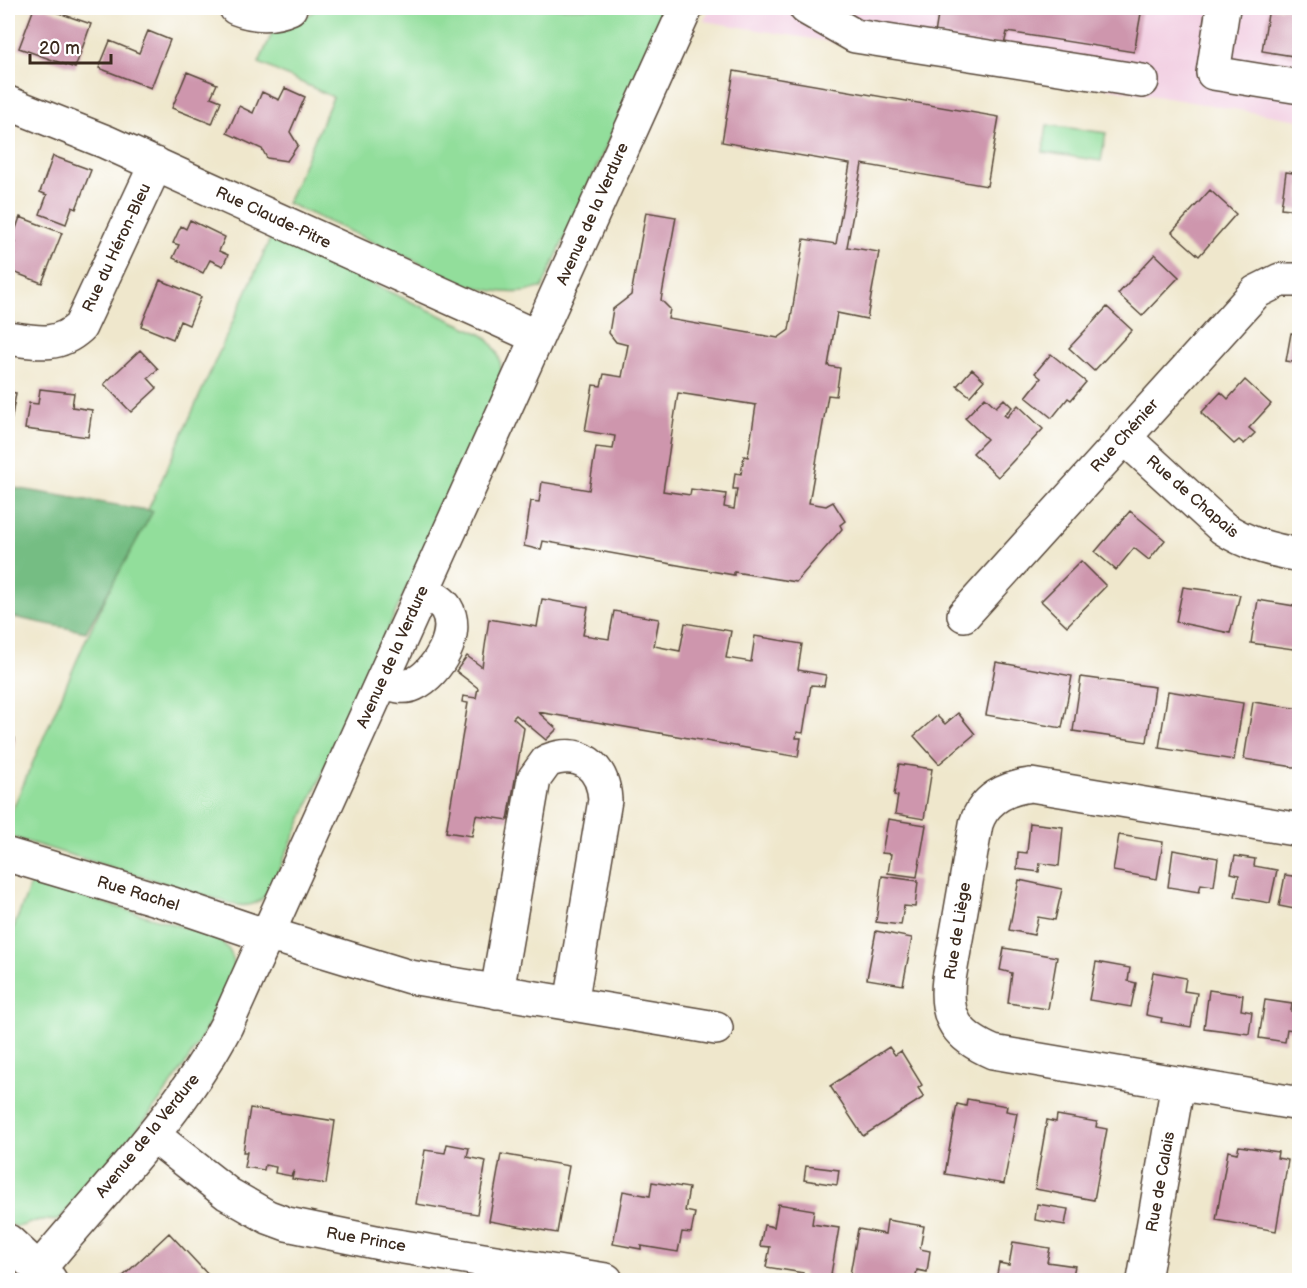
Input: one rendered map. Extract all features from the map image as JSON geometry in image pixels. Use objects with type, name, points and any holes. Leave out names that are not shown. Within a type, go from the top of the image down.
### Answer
[{"type":"street","points":[[236,8],[254,13],[265,13],[281,12],[290,8]]},
{"type":"street","name":"Avenue de la Verdure","points":[[44,1275],[184,1095],[211,1055],[687,8]]},
{"type":"street","points":[[805,8],[855,36],[1142,81]]},
{"type":"street","points":[[1223,8],[1213,73],[1299,87]]},
{"type":"street","points":[[1006,39],[1055,47],[1091,73]]},
{"type":"street","name":"Rue Claude-Pitre","points":[[8,103],[156,164],[537,337]]},
{"type":"street","name":"Rue du Héron-Bleu","points":[[8,338],[39,342],[60,341],[80,327],[156,164]]},
{"type":"street","name":"Rue Chénier","points":[[964,615],[1256,292],[1280,280],[1299,280]]},
{"type":"street","name":"Rue de Chapais","points":[[1124,437],[1223,528],[1238,538],[1261,547],[1299,555]]},
{"type":"street","points":[[383,680],[400,686],[414,684],[431,670],[444,652],[450,633],[448,611],[438,600],[423,592]]},
{"type":"street","points":[[497,992],[534,779],[548,761],[569,756],[582,759],[593,767],[604,788],[605,801],[571,1004]]},
{"type":"street","name":"Rue de Liège","points":[[1299,830],[1031,785],[1010,789],[987,804],[979,814],[948,984],[951,1014],[958,1028],[966,1038],[993,1052],[1299,1104]]},
{"type":"street","name":"Rue Rachel","points":[[8,855],[173,904],[267,936],[285,939],[410,977],[716,1028]]},
{"type":"street","name":"Rue de Calais","points":[[1144,1281],[1178,1083]]},
{"type":"street","name":"Rue Prince","points":[[153,1134],[228,1194],[268,1217],[287,1224],[385,1244],[606,1281]]},
{"type":"street","points":[[8,1241],[44,1275]]},
{"type":"shaded area","points":[[710,8],[1299,8],[1299,120],[704,21]]},
{"type":"green space","points":[[318,8],[669,8],[542,288],[525,292],[509,292],[468,285],[287,203],[333,97],[259,63],[273,31],[297,22]]},
{"type":"green space","points":[[1047,125],[1106,133],[1101,161],[1043,152]]},
{"type":"green space","points":[[271,237],[483,335],[493,345],[499,356],[501,375],[500,382],[271,887],[257,902],[236,905],[8,836],[8,820],[87,637],[154,497]]},
{"type":"green space","points":[[8,487],[153,511],[86,632],[8,616]]},
{"type":"green space","points":[[32,881],[216,937],[231,954],[234,967],[226,991],[186,1063],[125,1145],[58,1220],[37,1221],[17,1226],[8,1222],[8,942]]},
{"type":"building","points":[[34,8],[44,8],[91,24],[75,68],[19,48]]},
{"type":"building","points":[[925,8],[1142,8],[1134,52],[1007,32],[1004,45],[935,34],[938,15],[925,12]]},
{"type":"building","points":[[1269,8],[1300,8],[1300,57],[1262,51]]},
{"type":"building","points":[[148,31],[170,40],[151,88],[99,68],[110,41],[139,53]]},
{"type":"building","points":[[734,71],[999,117],[987,186],[862,164],[847,247],[879,252],[867,319],[837,313],[828,366],[840,368],[836,396],[828,395],[809,503],[826,506],[833,502],[845,521],[840,525],[842,529],[796,582],[734,572],[734,575],[543,541],[541,550],[524,546],[531,501],[539,502],[542,482],[589,490],[596,447],[613,449],[615,436],[585,431],[593,385],[601,386],[604,374],[622,377],[628,345],[616,342],[609,333],[613,309],[631,295],[646,212],[676,217],[661,300],[670,309],[668,319],[778,338],[789,330],[804,239],[836,244],[850,164],[722,142]],"holes":[[[678,393],[756,405],[748,457],[744,456],[741,474],[735,473],[733,489],[737,489],[734,509],[724,507],[726,494],[691,489],[690,495],[663,491]]]},
{"type":"building","points":[[187,72],[217,84],[211,97],[221,101],[212,124],[172,108]]},
{"type":"building","points":[[285,88],[305,97],[290,132],[298,145],[287,161],[267,158],[262,149],[227,133],[239,106],[253,113],[262,92],[279,100]]},
{"type":"building","points":[[53,156],[91,170],[76,209],[72,207],[66,224],[40,214],[47,195],[40,192]]},
{"type":"building","points":[[1286,172],[1300,174],[1300,210],[1281,208]]},
{"type":"building","points":[[1210,190],[1236,214],[1199,256],[1172,232]]},
{"type":"building","points":[[20,217],[62,233],[42,283],[8,270],[8,262],[16,242],[12,240]]},
{"type":"building","points":[[190,220],[225,237],[219,251],[228,255],[223,266],[210,260],[203,273],[173,258],[179,245],[173,243],[181,226],[186,229]]},
{"type":"building","points":[[1155,254],[1179,277],[1142,316],[1118,294]]},
{"type":"building","points":[[160,280],[201,297],[189,325],[180,321],[173,339],[141,326]]},
{"type":"building","points":[[1107,307],[1132,330],[1094,371],[1069,348]]},
{"type":"building","points":[[1291,333],[1300,334],[1300,363],[1286,361]]},
{"type":"building","points":[[140,350],[158,369],[148,378],[157,388],[131,412],[104,384]]},
{"type":"building","points":[[1051,354],[1086,382],[1071,400],[1068,398],[1052,418],[1026,397],[1041,378],[1035,373]]},
{"type":"building","points":[[972,369],[984,380],[970,396],[957,386]]},
{"type":"building","points":[[1245,380],[1271,404],[1249,428],[1255,433],[1244,444],[1239,440],[1234,444],[1201,413],[1221,392],[1228,399]]},
{"type":"building","points":[[40,389],[74,393],[72,407],[92,410],[88,437],[25,429],[29,403],[38,404]]},
{"type":"building","points":[[8,392],[16,393],[11,422],[8,421]]},
{"type":"building","points":[[985,397],[996,407],[1004,399],[1012,407],[1004,415],[1007,417],[1018,405],[1043,429],[998,477],[973,453],[987,439],[965,418]]},
{"type":"building","points":[[1130,511],[1165,540],[1149,560],[1134,548],[1116,570],[1095,552]]},
{"type":"building","points":[[1081,561],[1106,586],[1067,626],[1041,601]]},
{"type":"building","points":[[1183,587],[1240,595],[1230,633],[1176,622]]},
{"type":"building","points":[[542,599],[588,607],[583,635],[609,639],[614,611],[659,619],[654,646],[680,651],[685,623],[731,631],[726,658],[751,662],[755,636],[802,644],[798,670],[826,675],[824,686],[811,685],[803,733],[797,732],[796,738],[801,738],[798,757],[538,712],[557,729],[546,740],[516,715],[513,718],[524,728],[508,820],[476,815],[472,836],[446,832],[468,703],[462,702],[463,696],[476,698],[478,688],[456,671],[467,656],[482,667],[489,619],[537,627]]},
{"type":"building","points":[[1258,600],[1300,607],[1300,650],[1251,643]]},
{"type":"building","points":[[996,662],[1072,676],[1062,728],[986,715]]},
{"type":"building","points":[[1081,677],[1155,687],[1147,742],[1073,731]]},
{"type":"building","points":[[1168,691],[1243,703],[1234,760],[1159,748]]},
{"type":"building","points":[[1253,702],[1300,709],[1300,768],[1244,759]]},
{"type":"building","points":[[958,713],[975,734],[939,764],[914,736],[937,716],[945,724]]},
{"type":"building","points":[[8,736],[15,738],[9,776],[8,776]]},
{"type":"building","points":[[899,764],[932,769],[924,819],[895,814],[898,796],[894,795]]},
{"type":"building","points":[[888,819],[926,825],[917,877],[888,873],[891,854],[882,853]]},
{"type":"building","points":[[1030,823],[1063,827],[1059,866],[1040,863],[1039,872],[1017,869],[1018,852],[1027,853]]},
{"type":"building","points":[[1119,835],[1163,842],[1157,879],[1113,871]]},
{"type":"building","points":[[1173,850],[1218,858],[1214,886],[1201,884],[1199,892],[1168,887]]},
{"type":"building","points":[[1235,856],[1255,859],[1254,866],[1277,870],[1270,903],[1235,897],[1239,875],[1231,873]]},
{"type":"building","points":[[1285,875],[1300,877],[1300,910],[1279,906]]},
{"type":"building","points":[[882,876],[918,881],[915,907],[904,906],[901,925],[876,922]]},
{"type":"building","points":[[1019,880],[1062,889],[1055,920],[1038,917],[1034,935],[1009,930]]},
{"type":"building","points":[[876,931],[912,938],[903,985],[867,979]]},
{"type":"building","points":[[1004,948],[1057,957],[1048,1009],[1008,1003],[1012,973],[1000,970]]},
{"type":"building","points":[[1096,962],[1130,968],[1128,981],[1136,983],[1131,1007],[1089,1000]]},
{"type":"building","points":[[1153,972],[1186,978],[1184,991],[1197,993],[1191,1027],[1161,1022],[1162,1018],[1146,1015]]},
{"type":"building","points":[[1209,990],[1243,995],[1241,1010],[1252,1012],[1249,1034],[1204,1028]]},
{"type":"building","points":[[1265,1000],[1292,1004],[1291,1011],[1300,1012],[1300,1031],[1287,1029],[1285,1042],[1259,1038]]},
{"type":"building","points":[[889,1047],[895,1055],[901,1051],[922,1085],[918,1088],[924,1097],[863,1136],[830,1086]]},
{"type":"building","points":[[967,1099],[1007,1106],[1006,1111],[1017,1113],[1004,1184],[945,1174],[957,1104],[966,1106]]},
{"type":"building","points":[[250,1108],[335,1121],[326,1184],[292,1179],[294,1170],[291,1176],[275,1173],[276,1167],[265,1165],[264,1170],[244,1167],[247,1152],[243,1152]]},
{"type":"building","points":[[1057,1115],[1097,1122],[1096,1127],[1107,1129],[1094,1200],[1035,1189],[1047,1120],[1056,1122]]},
{"type":"building","points":[[447,1144],[469,1148],[467,1157],[486,1161],[477,1214],[416,1204],[425,1150],[445,1153]]},
{"type":"building","points":[[1239,1146],[1278,1152],[1277,1158],[1288,1160],[1276,1231],[1216,1220],[1228,1151],[1237,1153]]},
{"type":"building","points":[[501,1154],[569,1166],[557,1233],[489,1221]]},
{"type":"building","points":[[806,1166],[839,1170],[837,1185],[804,1180]]},
{"type":"building","points":[[652,1182],[689,1188],[685,1211],[695,1213],[691,1233],[682,1232],[678,1252],[613,1244],[623,1191],[650,1196]]},
{"type":"building","points":[[778,1204],[814,1210],[812,1224],[839,1228],[830,1280],[803,1277],[803,1273],[766,1267],[770,1247],[760,1246],[764,1225],[774,1227]]},
{"type":"building","points":[[1037,1204],[1068,1209],[1065,1225],[1035,1220]]},
{"type":"building","points":[[887,1220],[924,1226],[920,1249],[930,1251],[927,1272],[917,1270],[915,1280],[849,1280],[858,1229],[885,1234]]},
{"type":"building","points":[[169,1233],[213,1280],[119,1280]]},
{"type":"building","points":[[1013,1242],[1050,1248],[1047,1262],[1075,1266],[1072,1280],[996,1280],[999,1263],[1009,1265]]}]
